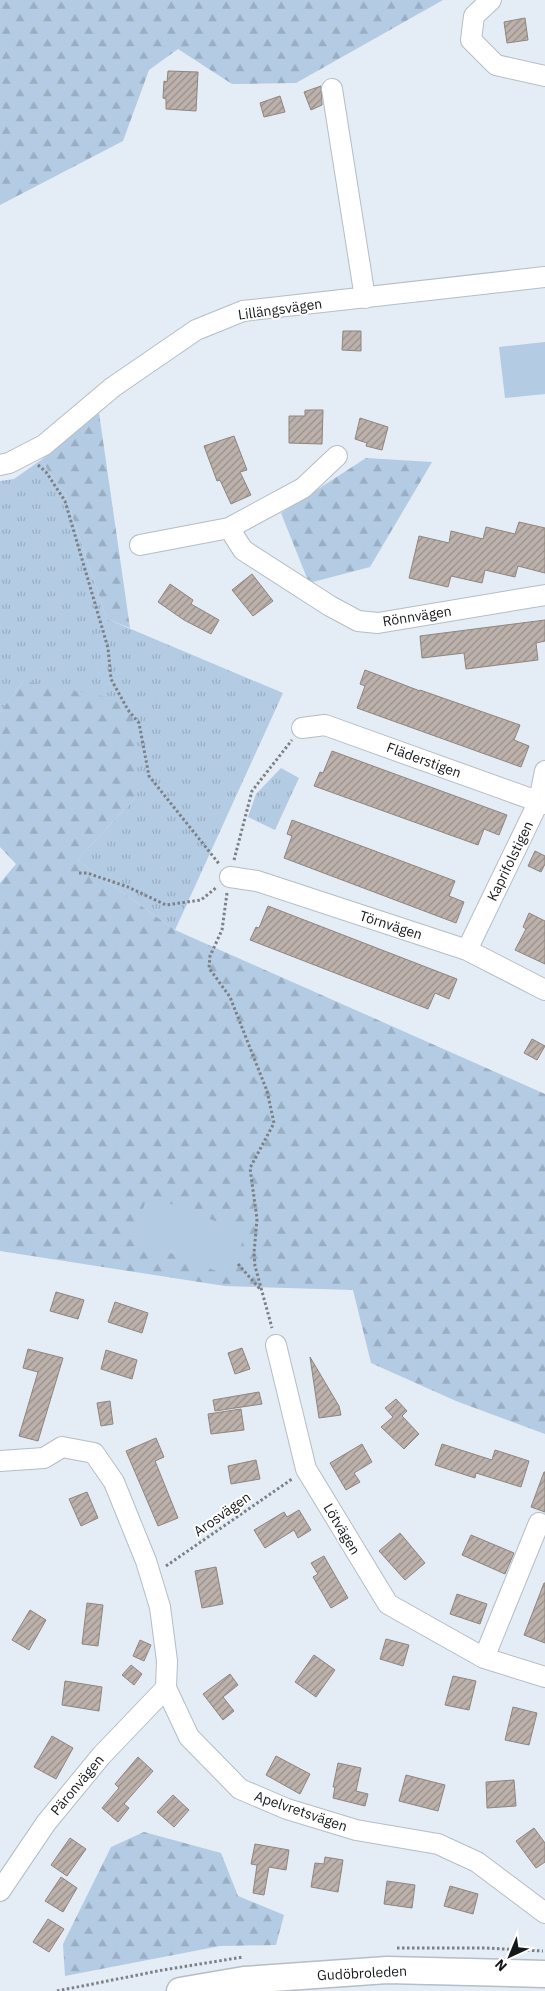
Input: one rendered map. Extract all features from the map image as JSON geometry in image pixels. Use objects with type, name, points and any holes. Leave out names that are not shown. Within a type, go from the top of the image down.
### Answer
[{"type":"main road","name":"Gudöbroleden","points":[[180,1991],[244,1980],[387,1970],[545,1974]]},
{"type":"street","points":[[491,0],[474,16],[471,40],[496,66],[545,76]]},
{"type":"street","points":[[332,89],[365,298]]},
{"type":"street","name":"Lillängsvägen","points":[[0,465],[9,464],[44,445],[113,387],[196,330],[242,311],[545,277]]},
{"type":"street","points":[[140,545],[229,528],[303,488],[337,456]]},
{"type":"street","name":"Rönnvägen","points":[[229,528],[243,550],[330,606],[358,621],[378,623],[545,595]]},
{"type":"street","name":"Fläderstigen","points":[[302,728],[325,725],[542,803]]},
{"type":"street","name":"Kaprifolstigen","points":[[468,950],[542,803],[545,771]]},
{"type":"street","name":"Törnvägen","points":[[230,877],[257,881],[468,950],[545,990]]},
{"type":"street","name":"Lötvägen","points":[[276,1345],[306,1469],[388,1604],[484,1658],[545,1677]]},
{"type":"street","name":"Apelvretsvägen","points":[[0,1461],[44,1458],[62,1447],[94,1453],[114,1482],[151,1576],[161,1616],[167,1661],[166,1688],[189,1738],[240,1789],[287,1810],[356,1830],[438,1844],[477,1862],[545,1913]]},
{"type":"street","points":[[484,1658],[539,1523]]},
{"type":"street","name":"Päronvägen","points":[[0,1891],[46,1823],[101,1756],[166,1688]]},
{"type":"path","points":[[26,454],[46,472],[65,501],[108,648],[111,679],[128,710],[139,723],[149,776],[230,877]]},
{"type":"path","points":[[276,1345],[254,1253],[257,1219],[250,1168],[274,1123],[267,1091],[230,997],[210,968],[210,956],[222,930],[230,877],[252,791],[302,728]]},
{"type":"path","points":[[79,873],[87,873],[128,887],[166,905],[201,900],[230,877]]},
{"type":"path","points":[[238,1264],[262,1291]]},
{"type":"path","name":"Arosvägen","points":[[151,1576],[306,1469]]},
{"type":"green space","points":[[0,0],[443,0],[296,83],[232,84],[178,49],[149,70],[123,141],[0,205]]},
{"type":"green space","points":[[545,342],[545,394],[505,398],[499,347]]},
{"type":"green space","points":[[99,413],[130,628],[107,619],[65,494],[41,460]]},
{"type":"green space","points":[[366,458],[432,462],[370,567],[309,583],[281,513]]},
{"type":"green space","points":[[41,460],[65,494],[107,619],[283,693],[175,930],[77,860],[136,797],[24,681],[0,712],[0,481],[14,479]]},
{"type":"green space","points":[[24,681],[133,702],[136,797],[77,860],[175,930],[545,1094],[545,1434],[456,1401],[371,1363],[353,1290],[225,1286],[0,1251],[0,883],[16,864],[0,847],[0,712]]},
{"type":"green space","points":[[281,768],[299,778],[275,830],[248,817],[256,794]]},
{"type":"green space","points":[[148,1195],[246,1233],[229,1276],[132,1238]]},
{"type":"green space","points":[[144,1832],[221,1853],[238,1896],[284,1915],[276,1945],[220,1946],[65,1976],[63,1944],[111,1847]]},
{"type":"building","points":[[525,18],[528,40],[507,43],[504,22]]},
{"type":"building","points":[[168,71],[198,72],[196,111],[166,109],[166,99],[163,98],[164,81],[167,82]]},
{"type":"building","points":[[321,86],[322,105],[311,110],[304,92]]},
{"type":"building","points":[[280,96],[285,112],[264,117],[260,103]]},
{"type":"building","points":[[343,331],[361,331],[361,351],[342,350]]},
{"type":"building","points":[[305,410],[323,410],[322,444],[289,443],[289,416],[305,416]]},
{"type":"building","points":[[360,418],[388,427],[382,450],[366,446],[367,443],[355,439]]},
{"type":"building","points":[[234,436],[247,470],[240,472],[251,495],[231,504],[220,480],[217,481],[204,446]]},
{"type":"building","points":[[519,522],[545,528],[545,573],[518,566],[515,577],[485,570],[482,583],[451,576],[448,587],[409,578],[419,536],[449,543],[451,531],[483,539],[486,527],[515,534]]},
{"type":"building","points":[[252,574],[273,601],[253,616],[232,590]]},
{"type":"building","points":[[170,584],[193,600],[191,604],[219,620],[211,634],[184,620],[158,602]]},
{"type":"building","points":[[545,620],[545,641],[536,643],[538,660],[466,669],[464,653],[422,658],[420,636]]},
{"type":"building","points":[[365,670],[520,725],[514,740],[529,746],[521,767],[357,708],[365,686],[360,684]]},
{"type":"building","points":[[332,751],[507,815],[499,835],[484,829],[478,845],[314,786],[320,772],[323,773]]},
{"type":"building","points":[[292,820],[455,881],[449,896],[464,902],[456,923],[284,858],[292,836],[287,834]]},
{"type":"building","points":[[535,851],[545,856],[545,864],[541,872],[528,866]]},
{"type":"building","points":[[268,906],[457,979],[449,999],[435,993],[428,1009],[250,940],[256,927],[259,928]]},
{"type":"building","points":[[529,913],[545,921],[545,964],[515,950],[526,929],[523,927]]},
{"type":"building","points":[[532,1039],[545,1046],[537,1060],[524,1053]]},
{"type":"building","points":[[56,1292],[84,1300],[78,1319],[50,1311]]},
{"type":"building","points":[[115,1302],[148,1313],[142,1333],[108,1322]]},
{"type":"building","points":[[242,1348],[250,1369],[235,1374],[228,1353]]},
{"type":"building","points":[[28,1349],[63,1358],[38,1441],[19,1436],[38,1372],[23,1368]]},
{"type":"building","points":[[106,1350],[137,1360],[132,1379],[101,1369]]},
{"type":"building","points":[[310,1357],[339,1406],[341,1415],[319,1418]]},
{"type":"building","points":[[259,1392],[262,1404],[215,1411],[213,1400]]},
{"type":"building","points":[[396,1399],[407,1411],[402,1416],[419,1434],[404,1449],[381,1427],[393,1417],[385,1408]]},
{"type":"building","points":[[110,1401],[113,1424],[101,1426],[97,1403]]},
{"type":"building","points":[[241,1409],[244,1430],[211,1434],[208,1414]]},
{"type":"building","points":[[156,1438],[164,1457],[155,1461],[178,1518],[158,1526],[126,1451]]},
{"type":"building","points":[[362,1444],[372,1462],[354,1473],[360,1482],[346,1490],[330,1463]]},
{"type":"building","points":[[442,1444],[492,1460],[495,1450],[529,1461],[521,1487],[476,1473],[475,1478],[435,1465]]},
{"type":"building","points":[[256,1460],[260,1479],[231,1484],[228,1466]]},
{"type":"building","points":[[545,1472],[545,1512],[531,1507]]},
{"type":"building","points":[[87,1492],[98,1518],[81,1526],[69,1499]]},
{"type":"building","points":[[299,1510],[311,1530],[298,1538],[294,1530],[265,1548],[254,1530],[284,1512],[287,1517]]},
{"type":"building","points":[[400,1533],[425,1563],[405,1580],[379,1551]]},
{"type":"building","points":[[471,1535],[514,1553],[505,1574],[462,1555]]},
{"type":"building","points":[[324,1556],[348,1598],[331,1608],[313,1577],[318,1574],[311,1563]]},
{"type":"building","points":[[216,1567],[223,1604],[202,1608],[195,1571]]},
{"type":"building","points":[[545,1583],[545,1643],[524,1635]]},
{"type":"building","points":[[457,1594],[487,1604],[480,1624],[450,1614]]},
{"type":"building","points":[[87,1603],[103,1605],[98,1646],[82,1644]]},
{"type":"building","points":[[30,1610],[46,1620],[29,1650],[12,1640]]},
{"type":"building","points":[[386,1639],[409,1645],[403,1666],[380,1659]]},
{"type":"building","points":[[140,1640],[151,1645],[144,1661],[133,1656]]},
{"type":"building","points":[[314,1655],[335,1670],[316,1697],[295,1682]]},
{"type":"building","points":[[131,1665],[142,1674],[134,1685],[122,1675]]},
{"type":"building","points":[[230,1674],[238,1685],[223,1697],[234,1711],[223,1720],[203,1694]]},
{"type":"building","points":[[453,1676],[476,1681],[469,1710],[445,1705]]},
{"type":"building","points":[[65,1681],[102,1687],[99,1711],[62,1705]]},
{"type":"building","points":[[513,1707],[537,1713],[529,1745],[505,1740]]},
{"type":"building","points":[[52,1736],[73,1748],[56,1779],[34,1767]]},
{"type":"building","points":[[276,1756],[310,1774],[300,1794],[266,1775]]},
{"type":"building","points":[[138,1757],[153,1771],[124,1804],[129,1808],[118,1822],[102,1808],[119,1788],[115,1784]]},
{"type":"building","points":[[338,1763],[361,1768],[356,1791],[368,1794],[365,1806],[333,1798],[335,1787],[333,1787]]},
{"type":"building","points":[[406,1775],[445,1785],[438,1811],[399,1801]]},
{"type":"building","points":[[514,1780],[516,1806],[487,1808],[486,1782]]},
{"type":"building","points":[[173,1795],[189,1810],[174,1827],[157,1812]]},
{"type":"building","points":[[534,1828],[545,1843],[545,1862],[536,1868],[516,1841]]},
{"type":"building","points":[[70,1838],[86,1849],[67,1876],[51,1865]]},
{"type":"building","points":[[255,1844],[289,1850],[286,1870],[269,1867],[264,1895],[253,1893],[257,1865],[251,1864]]},
{"type":"building","points":[[325,1857],[343,1860],[338,1892],[311,1887],[315,1863],[324,1864]]},
{"type":"building","points":[[61,1877],[77,1888],[63,1912],[45,1901]]},
{"type":"building","points":[[387,1881],[415,1885],[412,1908],[384,1904]]},
{"type":"building","points":[[450,1886],[478,1894],[473,1914],[444,1906]]},
{"type":"building","points":[[48,1919],[64,1929],[49,1952],[33,1942]]}]
